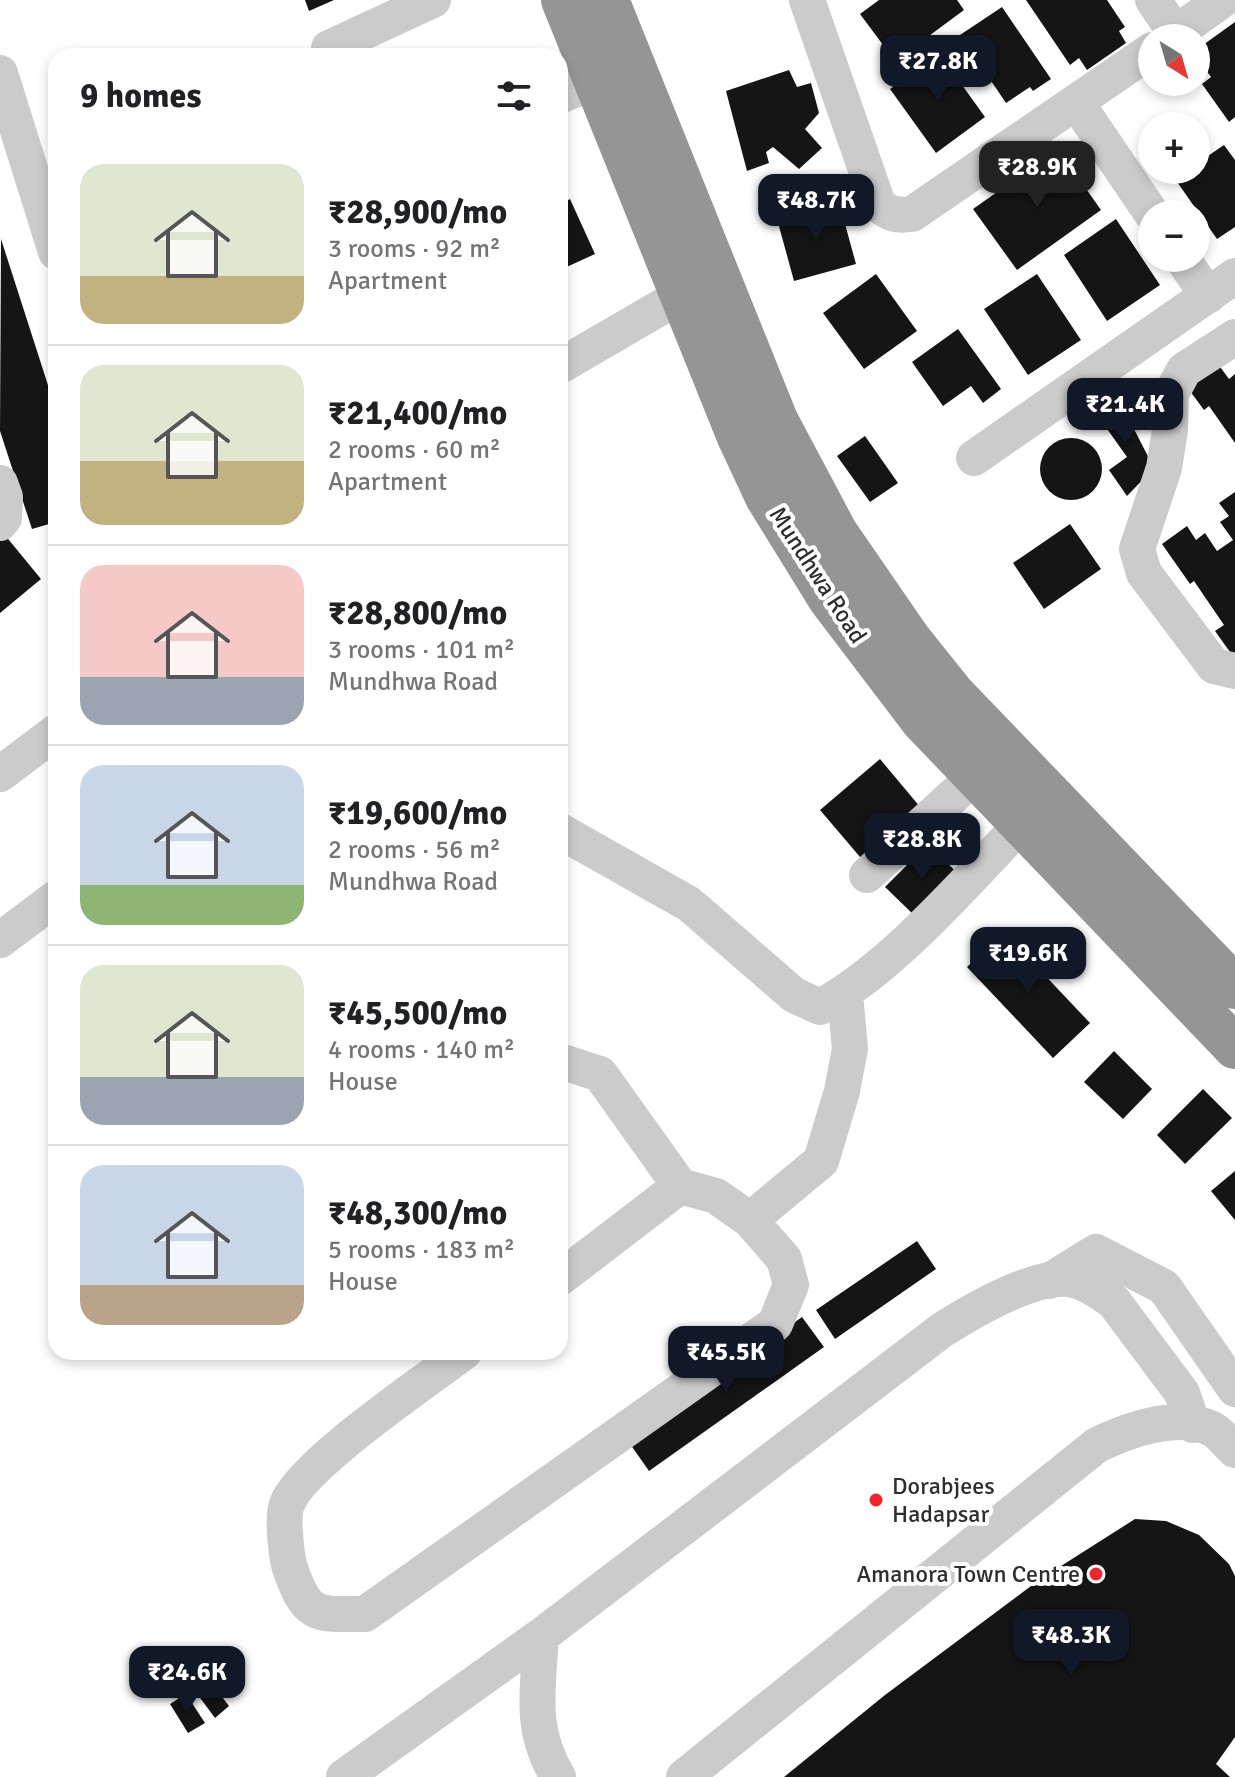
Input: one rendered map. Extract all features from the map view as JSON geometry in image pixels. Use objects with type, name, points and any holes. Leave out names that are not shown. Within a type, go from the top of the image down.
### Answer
[{"type":"highway","name":"Mundhwa Road","points":[[563,0],[578,89],[682,295],[739,437],[801,554],[876,663],[974,777],[1035,810],[1235,987]]},
{"type":"highway","name":"Mundhwa Road","points":[[607,0],[776,420],[810,488],[864,577],[953,694],[1035,810],[1235,1047]]},
{"type":"street","points":[[329,48],[433,0]]},
{"type":"street","points":[[807,0],[878,204],[888,214],[912,214],[1138,60]]},
{"type":"street","points":[[1153,0],[1161,24]]},
{"type":"street","points":[[1189,24],[1222,0]]},
{"type":"street","points":[[0,73],[10,142],[48,233]]},
{"type":"street","points":[[1076,102],[1142,200]]},
{"type":"street","points":[[974,458],[1222,286],[1202,272]]},
{"type":"street","points":[[568,361],[682,295]]},
{"type":"street","points":[[1235,337],[1184,370],[1171,394],[1164,468],[1137,549],[1144,573],[1214,666],[1235,671]]},
{"type":"street","points":[[0,483],[5,497],[4,518],[0,523]]},
{"type":"street","points":[[0,774],[48,738]]},
{"type":"street","points":[[867,875],[974,777]]},
{"type":"street","points":[[568,836],[689,904],[794,995],[820,1007],[845,994],[900,946],[1035,810]]},
{"type":"street","points":[[0,940],[48,904]]},
{"type":"street","points":[[750,1220],[821,1161],[842,1091],[850,1049],[845,994]]},
{"type":"street","points":[[454,1360],[312,1469],[286,1505],[287,1560],[301,1600],[321,1614],[365,1614],[775,1324],[791,1285],[784,1259],[750,1220],[716,1196],[680,1186],[600,1074],[568,1064]]},
{"type":"street","points":[[568,1272],[680,1186]]},
{"type":"street","points":[[344,1777],[541,1636],[942,1330],[975,1309],[1049,1281],[1096,1252],[1164,1287],[1234,1386]]},
{"type":"street","points":[[1049,1281],[1070,1279],[1099,1291],[1114,1302],[1182,1393],[1193,1425]]},
{"type":"street","points":[[684,1777],[1097,1445],[1129,1430],[1166,1424],[1212,1429],[1235,1450]]},
{"type":"street","points":[[541,1636],[537,1725],[543,1752],[558,1777]]},
{"type":"building","points":[[305,0],[334,0],[309,11]]},
{"type":"building","points":[[879,0],[957,0],[964,10],[895,61],[860,14]]},
{"type":"building","points":[[1026,0],[1107,0],[1125,27],[1119,31],[1126,43],[1087,70],[1079,58],[1070,65]]},
{"type":"building","points":[[1002,7],[1051,79],[1033,91],[1030,87],[1006,103],[960,35]]},
{"type":"building","points":[[1235,22],[1235,117],[1229,122],[1210,95],[1210,40]]},
{"type":"building","points":[[939,53],[985,117],[936,153],[890,89]]},
{"type":"building","points":[[789,70],[797,87],[811,83],[819,113],[805,129],[822,148],[799,169],[773,147],[766,152],[769,163],[747,171],[726,91]]},
{"type":"building","points":[[1224,145],[1235,160],[1235,227],[1217,239],[1210,229],[1210,200],[1190,200],[1178,184],[1210,184],[1210,154]]},
{"type":"building","points":[[1058,149],[1101,210],[1017,270],[973,209]]},
{"type":"building","points":[[568,200],[595,254],[568,266]]},
{"type":"building","points":[[839,202],[856,264],[794,281],[777,219]]},
{"type":"building","points":[[1116,219],[1138,252],[1138,272],[1151,272],[1160,285],[1107,321],[1064,255]]},
{"type":"building","points":[[1,239],[48,385],[48,524],[32,529],[0,431]]},
{"type":"building","points":[[876,274],[917,331],[864,369],[823,313]]},
{"type":"building","points":[[1037,274],[1081,340],[1028,375],[984,309]]},
{"type":"building","points":[[958,329],[1001,389],[983,403],[971,386],[943,406],[912,362]]},
{"type":"building","points":[[1218,364],[1229,379],[1235,374],[1235,443],[1209,406],[1204,410],[1187,387]]},
{"type":"building","points":[[1117,396],[1154,468],[1127,496],[1109,470],[1127,457],[1093,409]]},
{"type":"building","points":[[865,436],[898,483],[870,502],[837,456]]},
{"type":"building","points":[[1071,438],[1093,447],[1102,469],[1093,491],[1071,500],[1049,491],[1040,469],[1049,447]]},
{"type":"building","points":[[1235,492],[1235,659],[1215,631],[1224,625],[1194,581],[1190,584],[1162,544],[1187,526],[1196,540],[1205,533],[1217,551],[1233,540],[1220,522],[1229,516],[1219,503]]},
{"type":"building","points":[[1070,524],[1101,569],[1044,609],[1013,563]]},
{"type":"building","points":[[4,534],[41,579],[0,613],[0,537]]},
{"type":"building","points":[[880,759],[926,814],[866,864],[820,810]]},
{"type":"building","points":[[927,845],[959,874],[916,917],[885,887]]},
{"type":"building","points":[[1004,932],[1090,1023],[1053,1058],[967,967]]},
{"type":"building","points":[[1114,1051],[1152,1089],[1123,1119],[1084,1082]]},
{"type":"building","points":[[1203,1089],[1232,1118],[1185,1164],[1157,1135]]},
{"type":"building","points":[[1235,1171],[1235,1220],[1211,1191]]},
{"type":"building","points":[[917,1241],[936,1269],[835,1339],[816,1310]]},
{"type":"building","points":[[802,1317],[824,1347],[649,1471],[628,1441]]},
{"type":"building","name":"Amanora Town Centre","points":[[1135,1519],[1166,1521],[1199,1535],[1229,1564],[1235,1576],[1235,1737],[1216,1764],[1230,1777],[784,1777],[885,1695],[1039,1580]]},
{"type":"building","points":[[207,1677],[229,1706],[215,1718],[192,1687]]},
{"type":"building","points":[[186,1694],[205,1723],[188,1733],[170,1704]]},
{"type":"place","name":"Dorabjees Hadapsar","points":[[876,1500]]},
{"type":"place","name":"Amanora Town Centre","points":[[1096,1574]]}]
